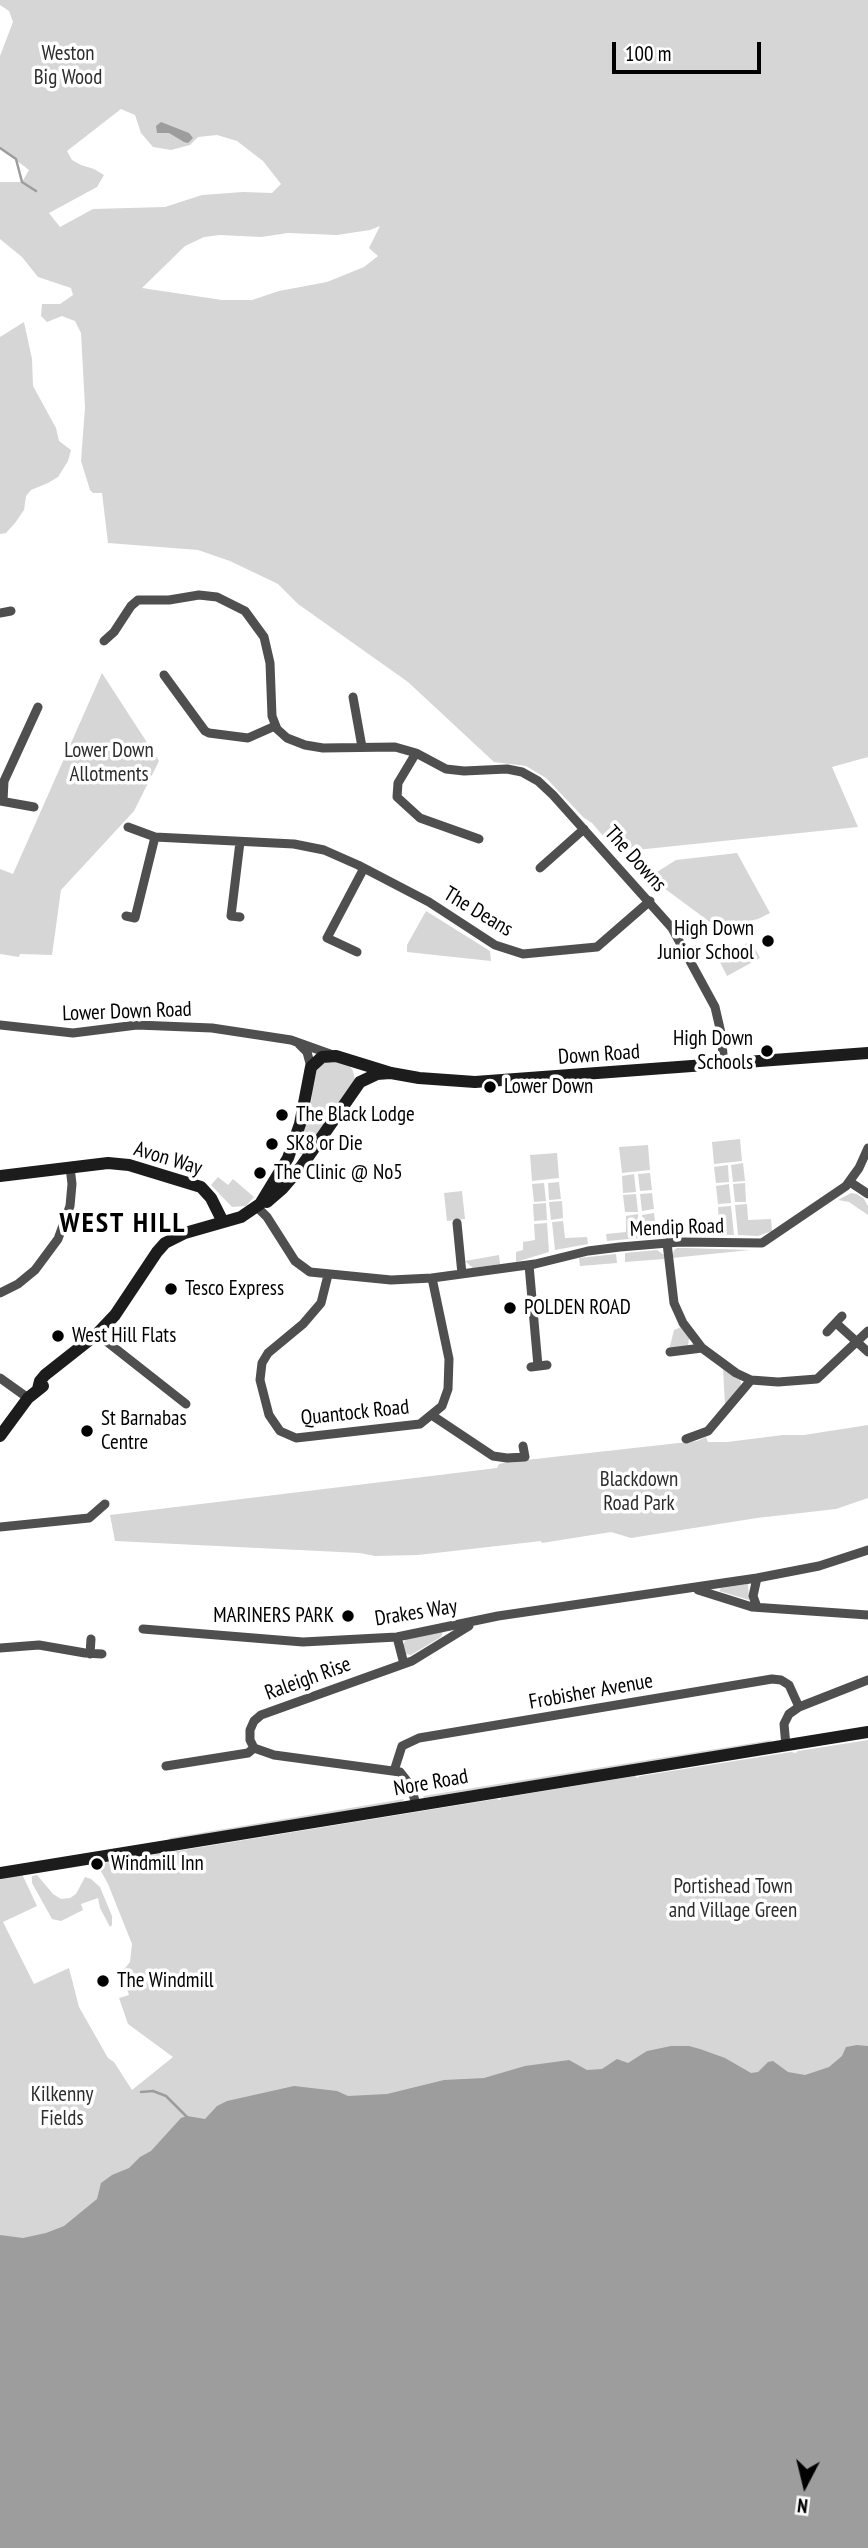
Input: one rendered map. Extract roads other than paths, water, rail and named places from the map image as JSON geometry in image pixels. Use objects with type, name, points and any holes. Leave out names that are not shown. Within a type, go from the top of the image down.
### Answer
[{"type":"street","points":[[109,639],[138,600],[192,595],[213,596],[241,608],[264,637],[269,652],[271,712],[275,726],[256,736],[245,738],[205,731],[170,678]]},
{"type":"street","points":[[178,598],[180,610]]},
{"type":"street","points":[[357,702],[362,747]]},
{"type":"street","points":[[33,711],[4,781],[1,801],[34,807]]},
{"type":"street","name":"The Downs","points":[[275,726],[287,738],[305,745],[332,748],[391,747],[416,753],[450,770],[498,768],[525,774],[544,786],[650,901],[677,936],[715,1007],[721,1033],[723,1065]]},
{"type":"street","points":[[197,741],[205,731]]},
{"type":"street","points":[[416,753],[400,779],[396,797],[418,817],[474,841]]},
{"type":"street","name":"The Deans","points":[[128,827],[155,837],[308,846],[328,852],[429,902],[495,945],[523,954],[597,947],[650,901]]},
{"type":"street","name":"The Downs","points":[[540,868],[584,829]]},
{"type":"street","points":[[135,918],[155,837]]},
{"type":"street","points":[[231,916],[240,842]]},
{"type":"street","points":[[327,938],[363,868]]},
{"type":"street","points":[[316,932],[357,952]]},
{"type":"street","name":"Lower Down Road","points":[[0,1025],[72,1032],[137,1026],[233,1030],[291,1040],[339,1056]]},
{"type":"street","points":[[259,1206],[288,1158],[300,1124],[311,1067],[304,1048],[291,1040]]},
{"type":"street","name":"Down Road","points":[[339,1056],[391,1073],[441,1081],[490,1082],[868,1053]]},
{"type":"street","points":[[311,1067],[322,1057],[339,1056],[355,1068],[360,1082]]},
{"type":"street","points":[[0,1436],[43,1377],[97,1334],[115,1315],[161,1247],[175,1237],[241,1217],[280,1191],[301,1167],[360,1082],[377,1074],[391,1073]]},
{"type":"street","name":"Mendip Road","points":[[259,1206],[298,1264],[310,1272],[397,1280],[432,1278],[529,1265],[588,1251],[667,1243],[762,1243],[850,1182],[865,1161],[868,1148]]},
{"type":"street","points":[[288,1158],[301,1167]]},
{"type":"street","name":"Avon Way","points":[[0,1176],[114,1163],[201,1187],[208,1194],[223,1222]]},
{"type":"street","points":[[0,1293],[18,1284],[35,1270],[58,1240],[70,1206],[70,1167]]},
{"type":"street","points":[[850,1182],[868,1194]]},
{"type":"street","points":[[457,1223],[462,1274]]},
{"type":"street","points":[[667,1243],[676,1310],[687,1329],[702,1348],[736,1373],[751,1380],[778,1382],[817,1379],[868,1331]]},
{"type":"street","points":[[529,1265],[538,1366]]},
{"type":"street","name":"Quantock Road","points":[[328,1275],[321,1303],[303,1324],[269,1352],[263,1361],[260,1381],[268,1413],[274,1425],[290,1437],[303,1439],[418,1425],[433,1416],[445,1402],[449,1371],[448,1353],[432,1278]]},
{"type":"street","points":[[827,1332],[839,1319],[868,1352]]},
{"type":"street","points":[[97,1334],[186,1404]]},
{"type":"street","points":[[670,1352],[702,1348]]},
{"type":"street","points":[[0,1378],[33,1394]]},
{"type":"street","points":[[686,1439],[708,1431],[751,1380]]},
{"type":"street","points":[[433,1416],[493,1456],[525,1457],[523,1446]]},
{"type":"street","points":[[0,1527],[89,1518],[105,1504]]},
{"type":"street","name":"Drakes Way","points":[[143,1629],[303,1642],[397,1637],[480,1620],[757,1578],[819,1566],[868,1550]]},
{"type":"street","points":[[757,1578],[752,1596],[757,1607]]},
{"type":"street","name":"Drakes Way","points":[[693,1588],[757,1607],[868,1615]]},
{"type":"street","name":"Raleigh Rise","points":[[254,1748],[250,1741],[251,1727],[261,1715],[404,1664],[480,1620]]},
{"type":"street","points":[[397,1637],[404,1664]]},
{"type":"street","points":[[90,1654],[91,1639]]},
{"type":"street","points":[[0,1648],[38,1644],[103,1654]]},
{"type":"street","name":"Frobisher Avenue","points":[[394,1771],[402,1746],[419,1738],[772,1679],[789,1685],[799,1707]]},
{"type":"street","points":[[786,1746],[785,1721],[799,1707],[868,1679]]},
{"type":"street","name":"Nore Road","points":[[0,1873],[868,1732]]},
{"type":"street","points":[[166,1766],[248,1753],[254,1748],[274,1755],[394,1771],[408,1780],[416,1805]]},
{"type":"waterway","points":[[0,148],[16,159],[22,182],[36,191]]},
{"type":"waterway","points":[[141,2092],[153,2091],[166,2096],[187,2117]]},
{"type":"place","name":"High Down Junior School","points":[[768,941]]},
{"type":"place","name":"High Down Schools","points":[[767,1051]]},
{"type":"place","name":"Lower Down","points":[[490,1087]]},
{"type":"place","name":"The Black Lodge","points":[[282,1115]]},
{"type":"place","name":"SK8 or Die","points":[[272,1144]]},
{"type":"place","name":"The Clinic @ No5","points":[[260,1173]]},
{"type":"place","name":"Tesco Express","points":[[171,1289]]},
{"type":"place","name":"POLDEN ROAD","points":[[510,1308]]},
{"type":"place","name":"West Hill Flats","points":[[58,1336]]},
{"type":"place","name":"St Barnabas Centre","points":[[87,1431]]},
{"type":"place","name":"MARINERS PARK","points":[[348,1616]]},
{"type":"place","name":"Windmill Inn","points":[[97,1864]]},
{"type":"place","name":"The Windmill","points":[[103,1981]]},
{"type":"district","name":"WEST HILL","points":[[123,1224]]},
{"type":"park label","name":"Weston Big Wood","points":[[68,66]]},
{"type":"park label","name":"Lower Down Allotments","points":[[109,763]]},
{"type":"park label","name":"Blackdown Road Park","points":[[639,1492]]},
{"type":"park label","name":"Portishead Town and Village Green","points":[[733,1899]]},
{"type":"park label","name":"Kilkenny Fields","points":[[62,2107]]}]
